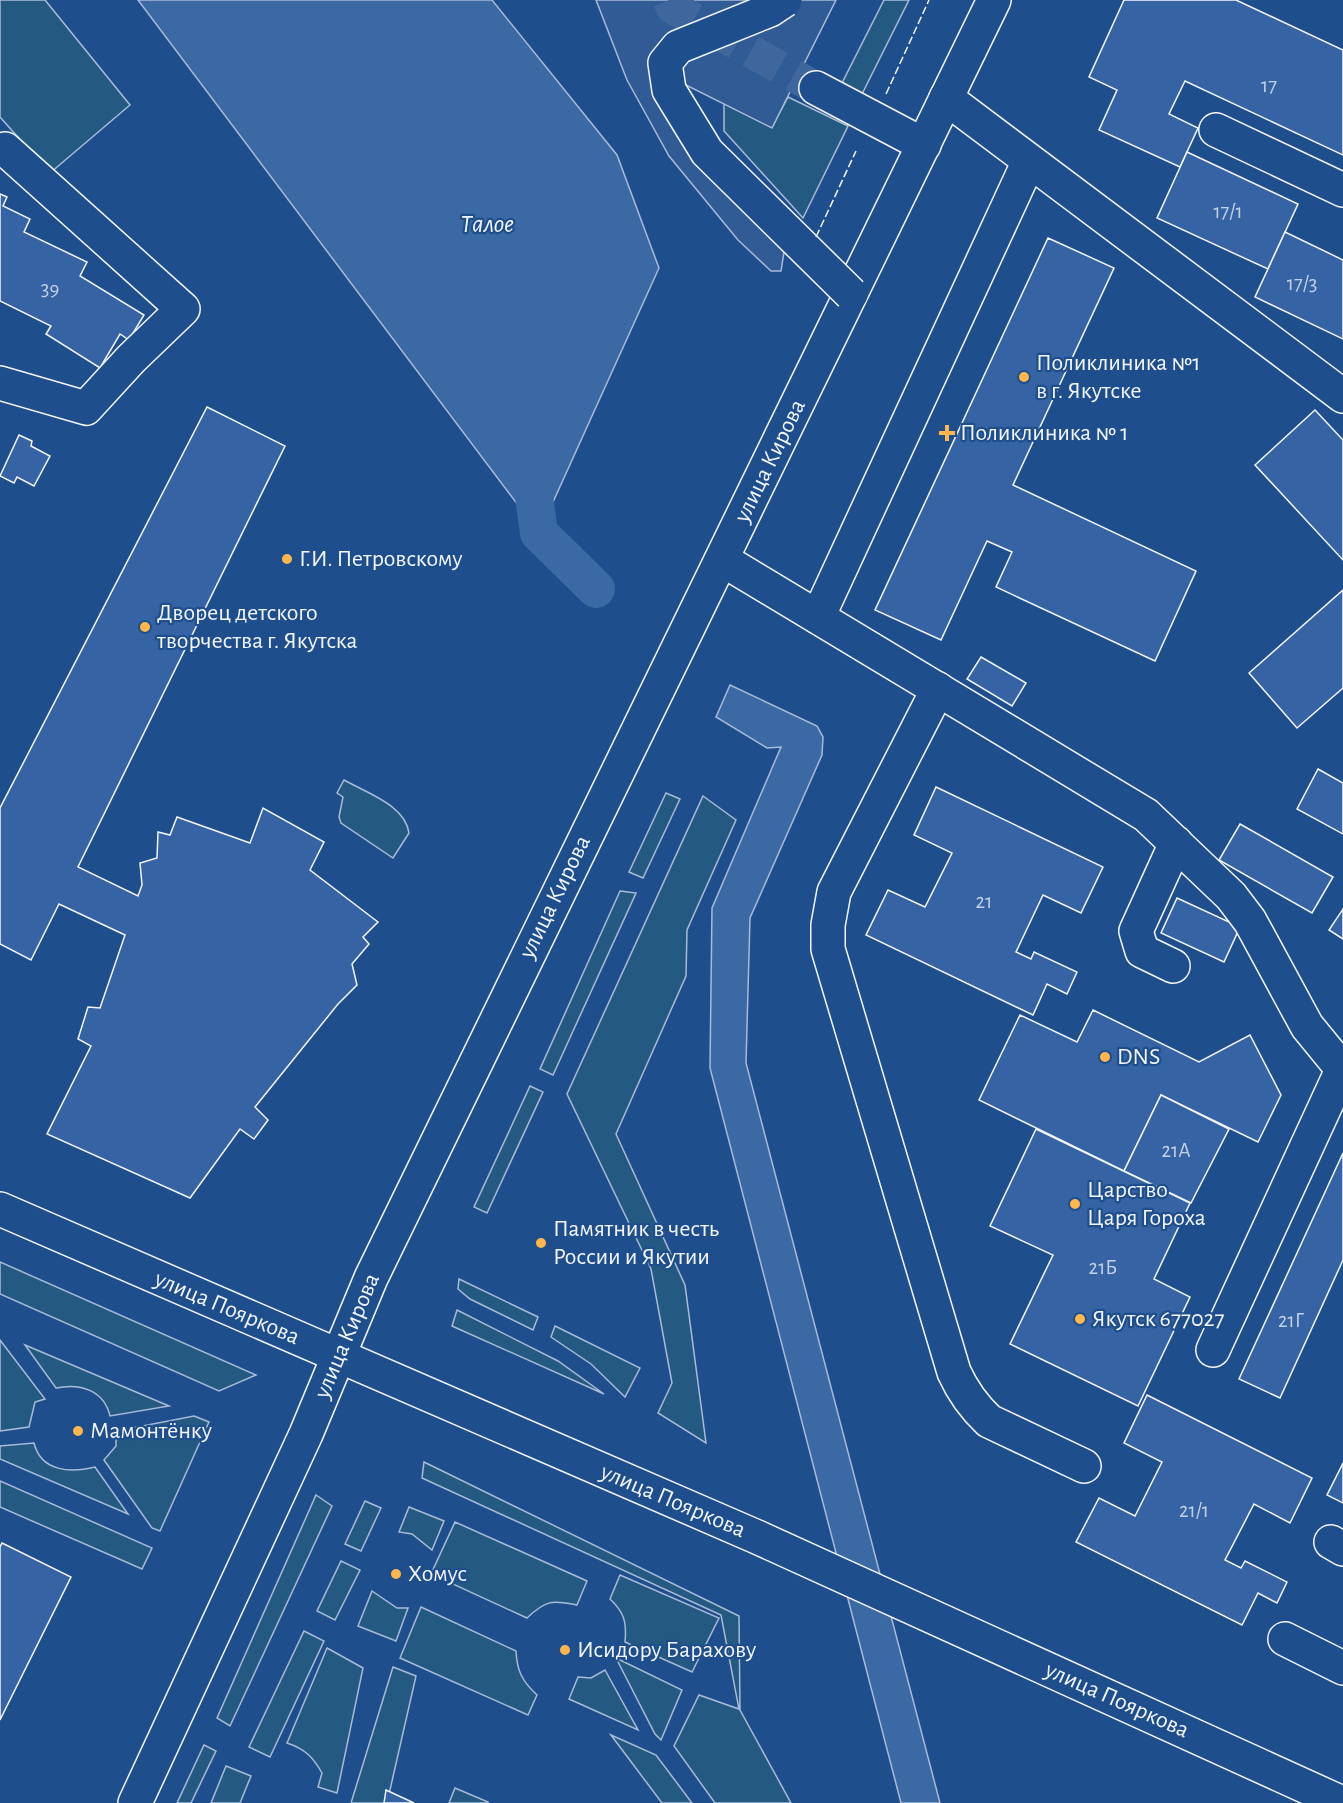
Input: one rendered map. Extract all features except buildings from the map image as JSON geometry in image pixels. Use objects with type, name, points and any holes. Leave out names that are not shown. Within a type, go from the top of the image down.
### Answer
[{"type":"main road","points":[[785,0],[770,10],[678,46],[665,63],[669,90],[706,152],[851,294]]},
{"type":"main road","name":"улица Кирова","points":[[135,1803],[306,1434],[371,1278],[494,1021],[723,560],[994,0]]},
{"type":"main road","points":[[816,88],[924,145]]},
{"type":"main road","points":[[946,98],[1343,396]]},
{"type":"main road","points":[[1216,130],[1343,190]]},
{"type":"main road","points":[[3,393],[86,408],[131,358],[183,309],[5,149]]},
{"type":"main road","points":[[818,617],[1029,161]]},
{"type":"main road","points":[[723,560],[1146,815],[1231,896],[1250,921],[1307,1026],[1342,1070],[1213,1350]]},
{"type":"main road","points":[[938,689],[834,892],[828,925],[828,949],[957,1380],[968,1398],[989,1421],[1084,1466]]},
{"type":"main road","points":[[1173,966],[1142,951],[1136,931],[1176,843]]},
{"type":"main road","name":"улица Пояркова","points":[[0,1209],[757,1537],[1342,1803]]},
{"type":"main road","points":[[1285,1639],[1343,1668]]},
{"type":"shaded area","points":[[0,0],[45,0],[130,105],[50,173],[0,117]]},
{"type":"shaded area","points":[[596,0],[836,0],[772,128],[660,72],[777,236],[784,252],[781,271],[771,271],[738,240],[669,156],[627,80]]},
{"type":"shaded area","points":[[884,0],[909,0],[859,100],[839,89]]},
{"type":"shaded area","points":[[788,97],[848,126],[803,218],[724,131],[724,102],[772,127]]},
{"type":"shaded area","points":[[344,780],[393,807],[406,823],[409,833],[393,858],[341,823],[339,817],[343,797],[337,793]]},
{"type":"shaded area","points":[[666,793],[680,799],[643,878],[629,872]]},
{"type":"shaded area","points":[[703,796],[736,820],[687,930],[686,976],[616,1134],[685,1285],[706,1443],[658,1413],[672,1383],[651,1269],[567,1094]]},
{"type":"shaded area","points":[[620,891],[636,893],[553,1075],[540,1069]]},
{"type":"shaded area","points":[[530,1086],[543,1092],[487,1213],[474,1207]]},
{"type":"shaded area","points":[[0,1262],[256,1375],[219,1391],[0,1294]]},
{"type":"shaded area","points":[[459,1279],[538,1317],[533,1330],[470,1299],[458,1289]]},
{"type":"shaded area","points":[[457,1310],[558,1361],[604,1394],[452,1326]]},
{"type":"shaded area","points":[[555,1326],[640,1368],[625,1397],[591,1364],[551,1337]]},
{"type":"shaded area","points":[[0,1340],[45,1399],[35,1402],[29,1427],[0,1431]]},
{"type":"shaded area","points":[[25,1345],[169,1406],[110,1416],[102,1400],[90,1390],[74,1387],[56,1388]]},
{"type":"shaded area","points":[[194,1416],[209,1422],[160,1531],[152,1528],[104,1460],[116,1446],[116,1431]]},
{"type":"shaded area","points":[[34,1443],[43,1460],[50,1465],[67,1470],[95,1467],[128,1514],[0,1459],[0,1446]]},
{"type":"shaded area","points":[[424,1462],[739,1616],[740,1710],[791,1803],[715,1803],[674,1746],[699,1695],[739,1709],[721,1615],[422,1478]]},
{"type":"shaded area","points":[[0,1481],[152,1548],[142,1569],[0,1507]]},
{"type":"shaded area","points":[[316,1495],[332,1506],[230,1726],[217,1718]]},
{"type":"shaded area","points":[[365,1501],[381,1508],[361,1551],[345,1544]]},
{"type":"shaded area","points":[[409,1507],[444,1521],[432,1550],[412,1534],[399,1532]]},
{"type":"shaded area","points":[[455,1522],[587,1581],[577,1605],[561,1602],[550,1603],[539,1608],[527,1618],[431,1574]]},
{"type":"shaded area","points":[[341,1561],[360,1570],[335,1620],[317,1611]]},
{"type":"shaded area","points":[[620,1575],[719,1618],[692,1672],[625,1642],[624,1618],[619,1608],[610,1599]]},
{"type":"shaded area","points":[[372,1591],[397,1608],[408,1608],[396,1641],[358,1626]]},
{"type":"shaded area","points":[[421,1607],[516,1651],[521,1675],[537,1695],[528,1715],[400,1658]]},
{"type":"shaded area","points":[[304,1631],[324,1641],[270,1757],[249,1747]]},
{"type":"shaded area","points":[[327,1648],[363,1668],[337,1793],[318,1787],[322,1773],[315,1762],[304,1751],[287,1743]]},
{"type":"shaded area","points":[[616,1658],[682,1690],[661,1740],[655,1734]]},
{"type":"shaded area","points":[[393,1667],[416,1676],[387,1803],[351,1803]]},
{"type":"shaded area","points":[[605,1670],[638,1730],[569,1699],[578,1677],[591,1678]]},
{"type":"shaded area","points":[[611,1735],[656,1755],[692,1803],[662,1803]]},
{"type":"shaded area","points":[[204,1745],[216,1751],[191,1803],[177,1803]]},
{"type":"shaded area","points":[[226,1766],[251,1776],[240,1803],[211,1803]]},
{"type":"shaded area","points":[[455,1788],[488,1802],[449,1803]]},
{"type":"water","name":"Талое","points":[[138,0],[492,0],[617,155],[659,268],[539,533]]},
{"type":"water","points":[[730,685],[817,726],[823,737],[822,755],[750,918],[746,1063],[940,1803],[901,1803],[710,1068],[712,908],[781,747],[767,748],[716,717]]},
{"type":"waterway","points":[[532,482],[539,533],[596,589]]},
{"type":"tunnel","points":[[669,0],[672,7],[816,88]]},
{"type":"fence","points":[[886,94],[929,0]]},
{"type":"fence","points":[[816,237],[856,151]]},
{"type":"place","name":"Поликлиника №1 в г. Якутске","points":[[1024,377]]},
{"type":"place","name":"Поликлиника № 1","points":[[947,433]]},
{"type":"place","name":"Г.И. Петровскому","points":[[287,559]]},
{"type":"place","name":"Дворец детского творчества г. Якутска","points":[[145,627]]},
{"type":"place","name":"DNS","points":[[1105,1057]]},
{"type":"place","name":"Царство Царя Гороха","points":[[1075,1204]]},
{"type":"place","name":"Памятник в честь России и Якутии","points":[[541,1243]]},
{"type":"place","name":"Якутск 677027","points":[[1080,1319]]},
{"type":"place","name":"Мамонтёнку","points":[[78,1431]]},
{"type":"place","name":"Хомус","points":[[396,1574]]},
{"type":"place","name":"Исидору Барахову","points":[[565,1650]]}]
